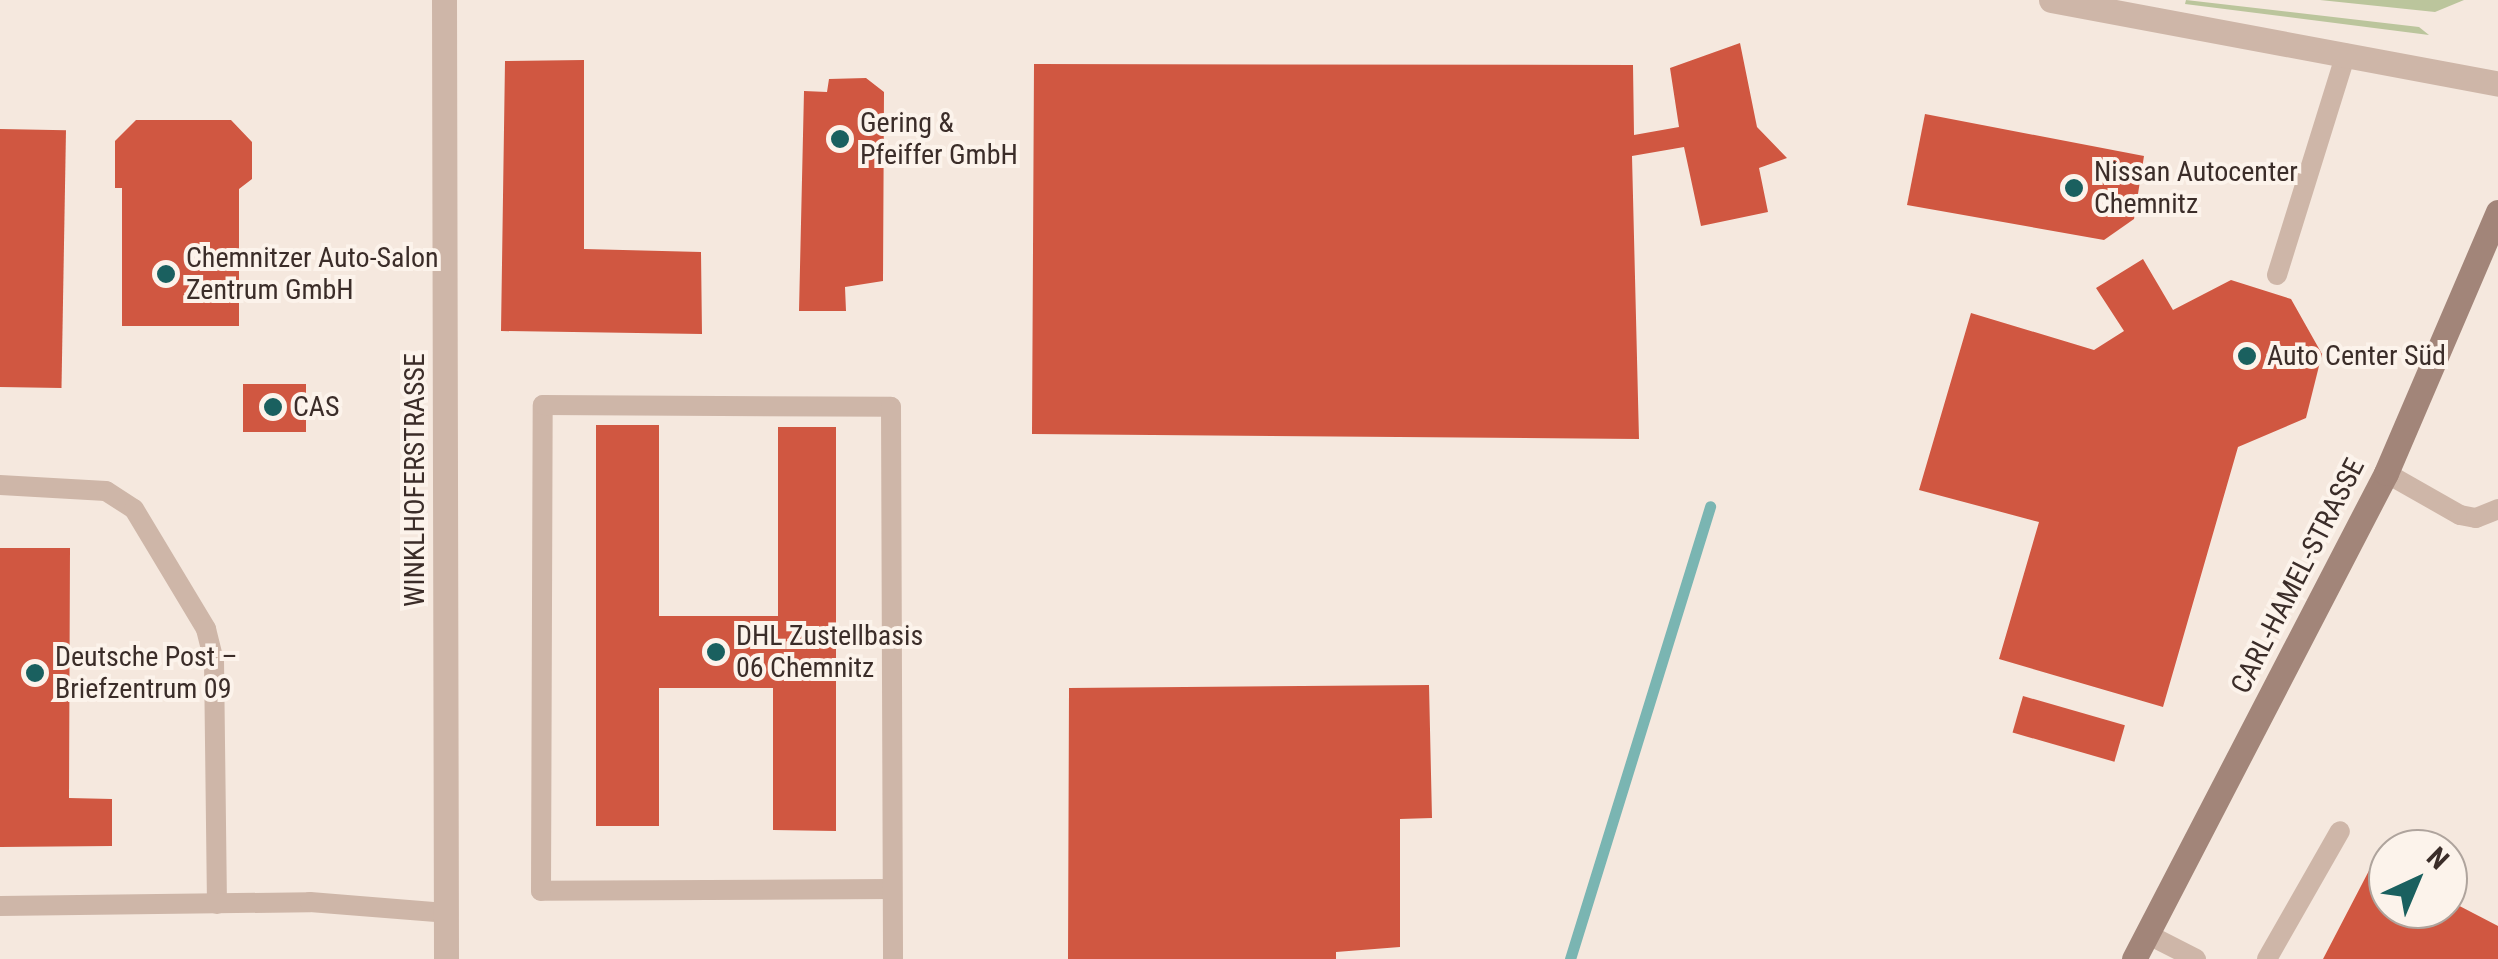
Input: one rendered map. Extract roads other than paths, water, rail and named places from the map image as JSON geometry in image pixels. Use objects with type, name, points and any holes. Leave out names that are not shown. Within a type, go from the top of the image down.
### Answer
[{"type":"main road","name":"CARL-HAMEL-STRASSE","points":[[2134,959],[2386,473],[2498,212]]},
{"type":"street","name":"WINKLHOFERSTRASSE","points":[[444,0],[446,959]]},
{"type":"street","points":[[2052,0],[2147,8],[2498,84]]},
{"type":"lane","points":[[2277,275],[2346,54]]},
{"type":"lane","points":[[892,889],[541,891],[544,405],[891,407],[893,959]]},
{"type":"lane","points":[[2386,473],[2460,514],[2476,518],[2498,509]]},
{"type":"lane","points":[[0,485],[106,492],[134,508],[206,629],[214,660],[216,904]]},
{"type":"lane","points":[[2267,959],[2340,831]]},
{"type":"lane","points":[[0,906],[310,902],[446,913]]},
{"type":"lane","points":[[2147,934],[2196,959]]},
{"type":"waterway","points":[[1570,959],[1710,506]]},
{"type":"place","name":"Gering & Pfeiffer GmbH","points":[[840,139]]},
{"type":"place","name":"Nissan Autocenter Chemnitz","points":[[2074,188]]},
{"type":"place","name":"Chemnitzer Auto-Salon Zentrum GmbH","points":[[166,274]]},
{"type":"place","name":"Auto Center Süd","points":[[2247,356]]},
{"type":"place","name":"CAS","points":[[273,407]]},
{"type":"place","name":"DHL Zustellbasis 06 Chemnitz","points":[[716,652]]},
{"type":"place","name":"Deutsche Post – Briefzentrum 09","points":[[35,673]]}]
